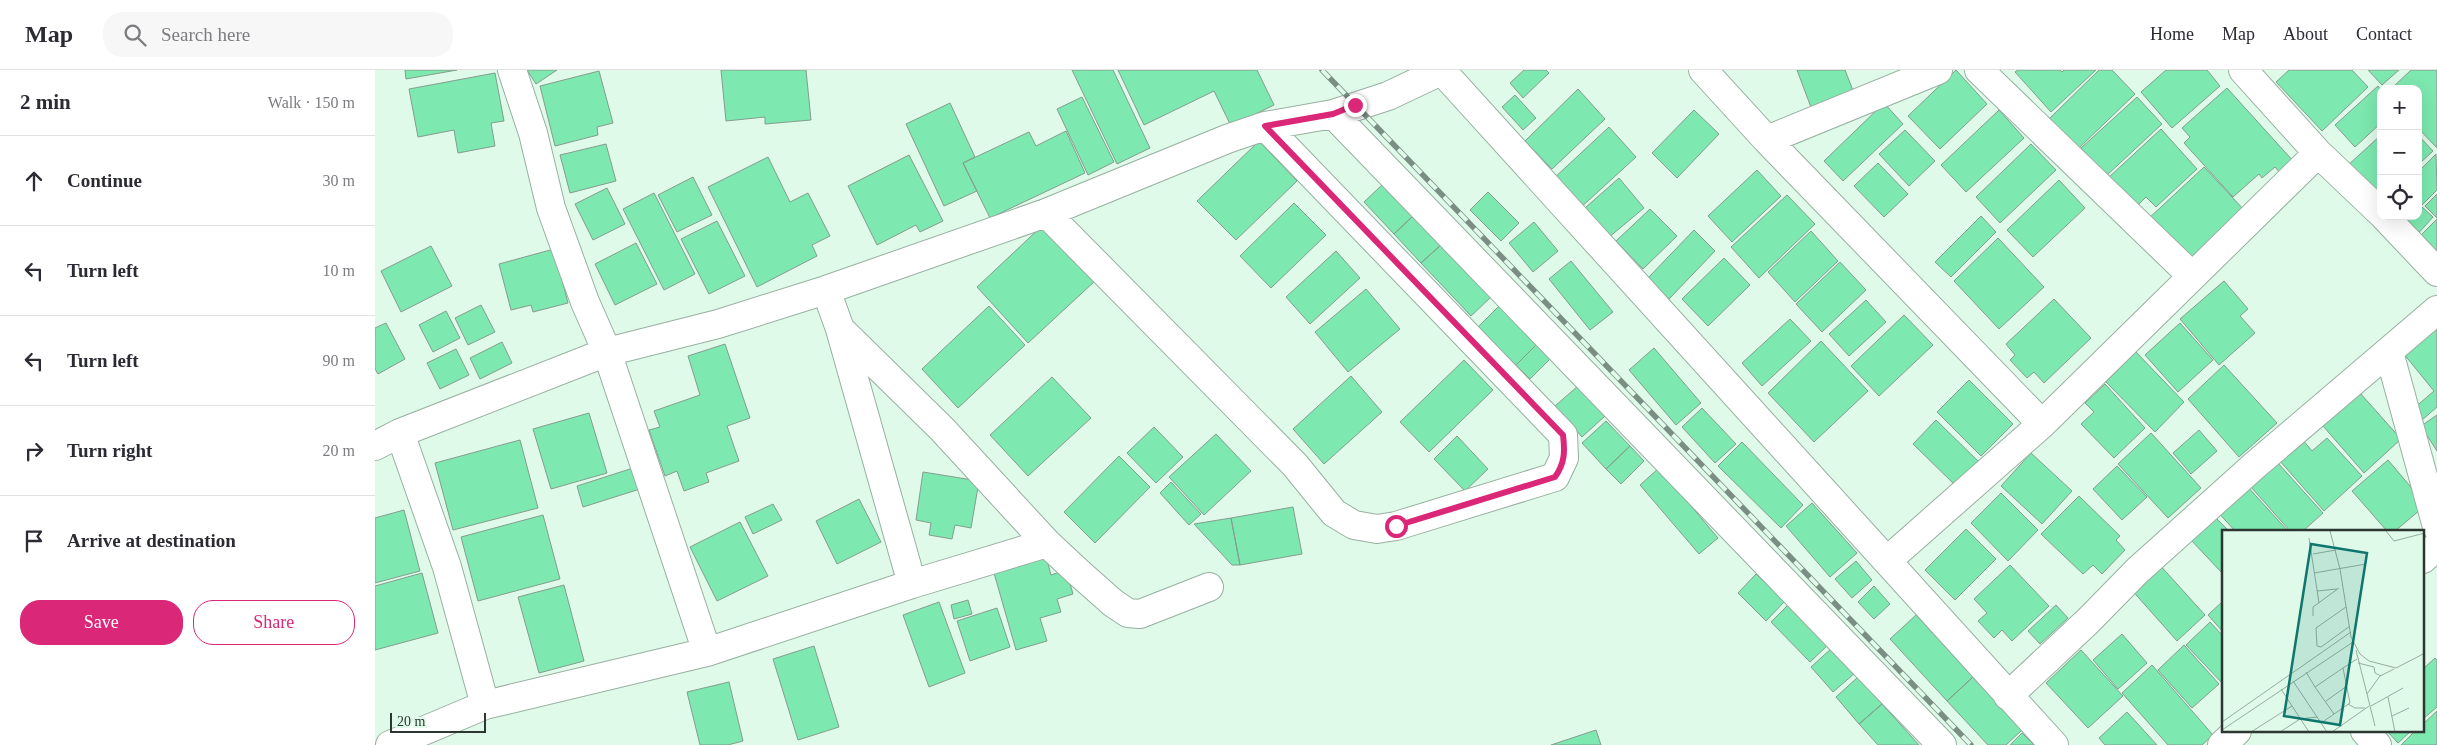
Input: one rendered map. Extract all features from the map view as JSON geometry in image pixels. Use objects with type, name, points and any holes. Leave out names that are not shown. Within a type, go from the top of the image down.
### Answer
[{"type":"street","points":[[513,70],[533,132],[551,208],[585,302],[607,352],[707,652]]},
{"type":"street","points":[[375,446],[401,433],[607,352],[718,324],[826,290],[1046,213],[1170,160],[1265,126],[1333,114],[1388,96],[1442,70],[2054,745]]},
{"type":"street","points":[[1703,70],[1767,140],[2042,424]]},
{"type":"street","points":[[1767,140],[1938,70]]},
{"type":"street","points":[[1979,70],[2192,276]]},
{"type":"street","points":[[2243,70],[2318,153],[2377,209]]},
{"type":"street","points":[[1333,114],[1942,745]]},
{"type":"street","points":[[1046,213],[1295,465],[1335,513],[1354,525],[1377,529],[1396,526],[1555,477],[1561,468],[1564,458],[1563,435],[1265,126]]},
{"type":"street","points":[[1888,560],[2042,424],[2318,153]]},
{"type":"street","points":[[2388,220],[2437,272]]},
{"type":"street","points":[[826,290],[839,329],[912,584]]},
{"type":"street","points":[[2008,696],[2088,621],[2138,570],[2254,466],[2437,310]]},
{"type":"street","points":[[839,329],[942,429],[1047,543],[1113,603],[1128,613],[1140,614],[1209,587]]},
{"type":"street","points":[[2389,352],[2437,527]]},
{"type":"street","points":[[401,433],[447,567],[485,706]]},
{"type":"street","points":[[390,745],[485,706],[707,652],[912,584],[1047,543]]},
{"type":"street","points":[[2425,557],[2437,546]]},
{"type":"street","points":[[2222,745],[2236,732]]},
{"type":"street","points":[[2366,732],[2377,745]]},
{"type":"building","points":[[405,70],[457,70],[406,79]]},
{"type":"building","points":[[527,70],[557,70],[536,84]]},
{"type":"building","points":[[721,70],[806,70],[811,120],[765,124],[765,117],[726,121]]},
{"type":"building","points":[[1072,70],[1113,70],[1150,148],[1117,164]]},
{"type":"building","points":[[1118,70],[1257,70],[1274,105],[1231,126],[1214,91],[1144,125]]},
{"type":"building","points":[[1524,70],[1546,70],[1549,73],[1523,98],[1510,83]]},
{"type":"building","points":[[1797,70],[1845,70],[1854,93],[1812,110]]},
{"type":"building","points":[[1956,70],[1987,104],[1940,149],[1908,116]]},
{"type":"building","points":[[2018,70],[2060,70],[2062,72],[2064,70],[2096,70],[2051,112],[2015,72]]},
{"type":"building","points":[[2099,70],[2112,70],[2135,94],[2078,149],[2049,119]]},
{"type":"building","points":[[2166,70],[2207,70],[2220,86],[2172,128],[2141,92]]},
{"type":"building","points":[[2289,70],[2352,70],[2368,87],[2322,131],[2276,82]]},
{"type":"building","points":[[2368,70],[2399,70],[2382,85]]},
{"type":"building","points":[[2411,70],[2437,70],[2437,148],[2422,132],[2422,85],[2395,85]]},
{"type":"building","points":[[599,71],[613,123],[597,127],[598,135],[555,146],[540,86]]},
{"type":"building","points":[[495,73],[504,121],[491,123],[495,146],[458,153],[454,130],[418,137],[409,89]]},
{"type":"building","points":[[2377,87],[2377,127],[2355,147],[2335,125]]},
{"type":"building","points":[[2227,88],[2294,162],[2281,174],[2275,167],[2262,178],[2259,174],[2233,197],[2184,143],[2190,137],[2182,128]]},
{"type":"building","points":[[1578,89],[1605,119],[1552,169],[1525,141]]},
{"type":"building","points":[[1515,95],[1536,118],[1523,130],[1502,107]]},
{"type":"building","points":[[1082,97],[1114,162],[1088,175],[1057,109]]},
{"type":"building","points":[[2137,97],[2162,124],[2106,176],[2081,148]]},
{"type":"building","points":[[950,103],[975,157],[963,163],[977,191],[944,206],[906,124]]},
{"type":"building","points":[[1884,103],[1903,124],[1843,181],[1824,161]]},
{"type":"building","points":[[1694,110],[1719,134],[1677,178],[1652,153]]},
{"type":"building","points":[[1999,110],[2024,138],[1966,192],[1941,165]]},
{"type":"building","points":[[1609,127],[1636,157],[1578,210],[1552,180]]},
{"type":"building","points":[[2161,129],[2197,169],[2156,207],[2146,197],[2135,208],[2108,178]]},
{"type":"building","points":[[1905,130],[1935,161],[1909,186],[1879,154]]},
{"type":"building","points":[[1066,131],[1085,173],[990,218],[963,163],[1029,132],[1036,146]]},
{"type":"building","points":[[2377,139],[2377,195],[2347,166]]},
{"type":"building","points":[[2422,139],[2433,151],[2422,161]]},
{"type":"building","points":[[1259,141],[1297,181],[1236,240],[1197,201]]},
{"type":"building","points":[[606,144],[616,181],[570,193],[560,155]]},
{"type":"building","points":[[2031,144],[2056,170],[2000,223],[1976,197]]},
{"type":"building","points":[[2436,154],[2437,190],[2422,205],[2422,175],[2422,168]]},
{"type":"building","points":[[909,155],[943,221],[920,232],[916,225],[877,245],[848,186]]},
{"type":"building","points":[[768,157],[790,202],[808,193],[830,236],[812,245],[817,256],[757,287],[708,187]]},
{"type":"building","points":[[1878,163],[1908,194],[1884,217],[1854,186]]},
{"type":"building","points":[[2204,167],[2245,211],[2189,264],[2147,220]]},
{"type":"building","points":[[1757,170],[1781,196],[1732,242],[1708,216]]},
{"type":"building","points":[[693,177],[712,215],[677,232],[658,195]]},
{"type":"building","points":[[1619,178],[1644,208],[1602,243],[1577,215]]},
{"type":"building","points":[[2059,180],[2085,208],[2033,257],[2007,230]]},
{"type":"building","points":[[1384,183],[1414,215],[1394,234],[1364,202]]},
{"type":"building","points":[[607,188],[625,224],[593,240],[575,204]]},
{"type":"building","points":[[1488,192],[1519,223],[1501,241],[1470,210]]},
{"type":"building","points":[[654,193],[695,274],[664,290],[623,209]]},
{"type":"building","points":[[2437,194],[2437,218],[2425,206]]},
{"type":"building","points":[[1787,195],[1815,224],[1759,278],[1731,247]]},
{"type":"building","points":[[1294,203],[1326,235],[1271,288],[1240,256]]},
{"type":"building","points":[[2422,207],[2433,217],[2415,237],[2398,220],[2422,220]]},
{"type":"building","points":[[1650,209],[1677,236],[1643,269],[1616,241]]},
{"type":"building","points":[[1414,215],[1442,244],[1421,263],[1394,234]]},
{"type":"building","points":[[1981,216],[1996,232],[1951,277],[1935,262]]},
{"type":"building","points":[[2437,219],[2437,258],[2418,238]]},
{"type":"building","points":[[717,221],[745,276],[709,294],[681,239]]},
{"type":"building","points":[[1534,222],[1558,251],[1533,272],[1509,243]]},
{"type":"building","points":[[1043,225],[1095,281],[1028,343],[977,287]]},
{"type":"building","points":[[1694,230],[1715,251],[1669,299],[1648,278]]},
{"type":"building","points":[[1811,231],[1838,261],[1795,302],[1768,272]]},
{"type":"building","points":[[1998,238],[2044,287],[1999,329],[1954,281]]},
{"type":"building","points":[[636,243],[657,284],[615,305],[595,264]]},
{"type":"building","points":[[1442,244],[1491,297],[1471,316],[1421,263]]},
{"type":"building","points":[[431,246],[452,286],[401,312],[381,271]]},
{"type":"building","points":[[554,249],[568,303],[533,312],[531,305],[511,310],[499,264]]},
{"type":"building","points":[[1336,251],[1360,278],[1310,324],[1286,297]]},
{"type":"building","points":[[1724,258],[1750,285],[1708,326],[1682,299]]},
{"type":"building","points":[[1571,261],[1613,312],[1590,330],[1549,279]]},
{"type":"building","points":[[1840,262],[1866,290],[1822,332],[1796,304]]},
{"type":"building","points":[[2224,281],[2248,309],[2240,316],[2255,333],[2219,365],[2180,319]]},
{"type":"building","points":[[1366,289],[1400,329],[1348,372],[1315,332]]},
{"type":"building","points":[[2054,299],[2091,338],[2044,383],[2034,372],[2027,378],[2010,360],[2015,355],[2006,344]]},
{"type":"building","points":[[1866,300],[1886,322],[1849,356],[1829,334]]},
{"type":"building","points":[[481,305],[495,332],[468,345],[455,318]]},
{"type":"building","points":[[1500,305],[1538,343],[1516,365],[1478,327]]},
{"type":"building","points":[[989,306],[1025,345],[958,408],[922,369]]},
{"type":"building","points":[[446,311],[460,338],[433,352],[419,325]]},
{"type":"building","points":[[1904,315],[1933,345],[1879,396],[1851,366]]},
{"type":"building","points":[[1790,319],[1811,341],[1762,386],[1742,363]]},
{"type":"building","points":[[386,323],[405,359],[378,374],[375,369],[375,328]]},
{"type":"building","points":[[2180,323],[2213,360],[2178,392],[2145,355]]},
{"type":"building","points":[[2437,326],[2437,407],[2422,420],[2413,409],[2434,391],[2403,353]]},
{"type":"building","points":[[1821,341],[1868,391],[1814,442],[1768,393]]},
{"type":"building","points":[[502,342],[512,363],[480,379],[470,358]]},
{"type":"building","points":[[1538,343],[1552,357],[1530,379],[1516,365]]},
{"type":"building","points":[[725,344],[750,418],[727,426],[739,461],[706,473],[709,482],[684,491],[677,471],[665,476],[649,430],[660,427],[654,411],[700,395],[688,356]]},
{"type":"building","points":[[1654,348],[1701,403],[1676,425],[1629,370]]},
{"type":"building","points":[[456,349],[469,375],[440,389],[427,363]]},
{"type":"building","points":[[2136,352],[2184,402],[2155,432],[2106,382]]},
{"type":"building","points":[[1464,360],[1493,390],[1429,452],[1400,422]]},
{"type":"building","points":[[2224,365],[2277,423],[2239,457],[2188,399]]},
{"type":"building","points":[[1351,376],[1382,412],[1324,464],[1293,429]]},
{"type":"building","points":[[1052,377],[1091,418],[1028,476],[990,435]]},
{"type":"building","points":[[1969,380],[2013,424],[1981,456],[1937,412]]},
{"type":"building","points":[[2105,384],[2145,428],[2114,458],[2081,424],[2094,412],[2085,403]]},
{"type":"building","points":[[1578,386],[1605,416],[1582,437],[1555,406]]},
{"type":"building","points":[[2360,393],[2401,439],[2364,473],[2323,426]]},
{"type":"building","points":[[1702,408],[1736,444],[1715,463],[1682,427]]},
{"type":"building","points":[[589,413],[607,473],[551,489],[533,429]]},
{"type":"building","points":[[2437,415],[2437,451],[2421,426]]},
{"type":"building","points":[[1936,420],[1978,461],[1955,485],[1913,444]]},
{"type":"building","points":[[1606,421],[1630,446],[1606,469],[1582,443]]},
{"type":"building","points":[[1154,427],[1183,457],[1156,483],[1127,453]]},
{"type":"building","points":[[2199,430],[2217,451],[2191,474],[2173,453]]},
{"type":"building","points":[[2151,433],[2201,488],[2168,518],[2118,464]]},
{"type":"building","points":[[1216,434],[1251,471],[1204,515],[1169,477]]},
{"type":"building","points":[[1457,436],[1488,469],[1465,491],[1434,459]]},
{"type":"building","points":[[2327,438],[2362,476],[2324,511],[2279,460],[2302,439],[2312,451]]},
{"type":"building","points":[[520,440],[538,508],[453,530],[435,463]]},
{"type":"building","points":[[1742,442],[1803,505],[1781,528],[1718,466]]},
{"type":"building","points":[[1630,446],[1644,461],[1621,484],[1606,469]]},
{"type":"building","points":[[2031,453],[2072,491],[2042,524],[2001,486]]},
{"type":"building","points":[[1119,456],[1150,487],[1095,543],[1064,512]]},
{"type":"building","points":[[2388,460],[2426,505],[2396,530],[2386,530],[2352,491]]},
{"type":"building","points":[[2277,462],[2323,513],[2304,530],[2289,530],[2250,486]]},
{"type":"building","points":[[2117,466],[2147,497],[2122,520],[2093,489]]},
{"type":"building","points":[[633,468],[640,489],[583,507],[577,486]]},
{"type":"building","points":[[1659,468],[1718,538],[1699,554],[1640,485]]},
{"type":"building","points":[[923,472],[979,481],[971,528],[955,525],[952,539],[929,535],[931,523],[916,520]]},
{"type":"building","points":[[1171,482],[1201,514],[1189,525],[1160,493]]},
{"type":"building","points":[[2246,485],[2287,530],[2234,530],[2217,511]]},
{"type":"building","points":[[2001,493],[2038,530],[2008,561],[1971,523]]},
{"type":"building","points":[[2079,496],[2120,536],[2116,540],[2125,550],[2102,574],[2093,565],[2083,574],[2041,534]]},
{"type":"building","points":[[859,499],[881,542],[837,564],[816,521]]},
{"type":"building","points":[[1812,503],[1857,553],[1830,577],[1786,526]]},
{"type":"building","points":[[773,504],[782,520],[753,534],[745,517]]},
{"type":"building","points":[[1293,507],[1302,554],[1240,565],[1231,518]]},
{"type":"building","points":[[404,510],[420,571],[375,583],[375,518]]},
{"type":"building","points":[[543,515],[560,579],[478,601],[461,537]]},
{"type":"building","points":[[2214,516],[2228,530],[2222,530],[2222,573],[2190,539]]},
{"type":"building","points":[[1231,518],[1240,565],[1232,565],[1194,524]]},
{"type":"building","points":[[740,522],[768,576],[717,601],[690,547]]},
{"type":"building","points":[[1966,529],[1996,559],[1955,600],[1925,570]]},
{"type":"building","points":[[1046,556],[1051,575],[1066,570],[1073,594],[1057,599],[1061,612],[1040,618],[1047,641],[1016,650],[992,566]]},
{"type":"building","points":[[1856,561],[1872,580],[1852,598],[1835,579]]},
{"type":"building","points":[[2158,563],[2205,615],[2177,641],[2130,588]]},
{"type":"building","points":[[2010,565],[2049,606],[2012,641],[2002,630],[1994,638],[1978,621],[1987,613],[1974,599]]},
{"type":"building","points":[[422,573],[438,633],[375,650],[375,586]]},
{"type":"building","points":[[1756,574],[1785,601],[1766,621],[1738,593]]},
{"type":"building","points":[[564,585],[584,661],[539,673],[518,597]]},
{"type":"building","points":[[1874,586],[1890,604],[1874,619],[1858,602]]},
{"type":"building","points":[[968,600],[972,614],[954,619],[951,605]]},
{"type":"building","points":[[939,602],[965,673],[929,687],[903,615]]},
{"type":"building","points":[[2222,602],[2222,631],[2208,615]]},
{"type":"building","points":[[1789,604],[1828,645],[1810,662],[1771,622]]},
{"type":"building","points":[[2056,605],[2068,618],[2040,644],[2028,631]]},
{"type":"building","points":[[997,608],[1010,647],[970,661],[957,621]]},
{"type":"building","points":[[1916,615],[1973,677],[1947,701],[1890,639]]},
{"type":"building","points":[[2210,622],[2222,635],[2222,683],[2186,645]]},
{"type":"building","points":[[2122,634],[2147,663],[2118,689],[2093,660]]},
{"type":"building","points":[[2184,645],[2219,684],[2192,708],[2158,670]]},
{"type":"building","points":[[814,646],[839,727],[798,740],[773,659]]},
{"type":"building","points":[[1833,647],[1855,673],[1833,692],[1811,667]]},
{"type":"building","points":[[2081,650],[2123,696],[2088,728],[2046,683]]},
{"type":"building","points":[[2435,658],[2437,660],[2437,707],[2425,717],[2425,667]]},
{"type":"building","points":[[2152,665],[2213,735],[2202,745],[2168,745],[2122,693]]},
{"type":"building","points":[[1858,677],[1882,704],[1859,724],[1836,697]]},
{"type":"building","points":[[1973,677],[2022,730],[2006,745],[1988,745],[1947,701]]},
{"type":"building","points":[[729,682],[743,741],[728,745],[700,745],[687,692]]},
{"type":"building","points":[[1882,704],[1919,745],[1878,745],[1859,724]]},
{"type":"building","points":[[2437,711],[2437,745],[2401,745],[2414,732],[2425,732],[2425,722]]},
{"type":"building","points":[[2127,712],[2157,745],[2105,745],[2099,738]]},
{"type":"building","points":[[1596,730],[1601,745],[1551,745]]},
{"type":"building","points":[[2388,732],[2410,732],[2398,743]]},
{"type":"building","points":[[2022,733],[2034,745],[2010,745]]},
{"type":"railway","points":[[1322,70],[1971,745]]},
{"type":"route","points":[[1355,105],[1333,114],[1265,126],[1563,435],[1565,447],[1561,468],[1555,477],[1396,526]]}]
